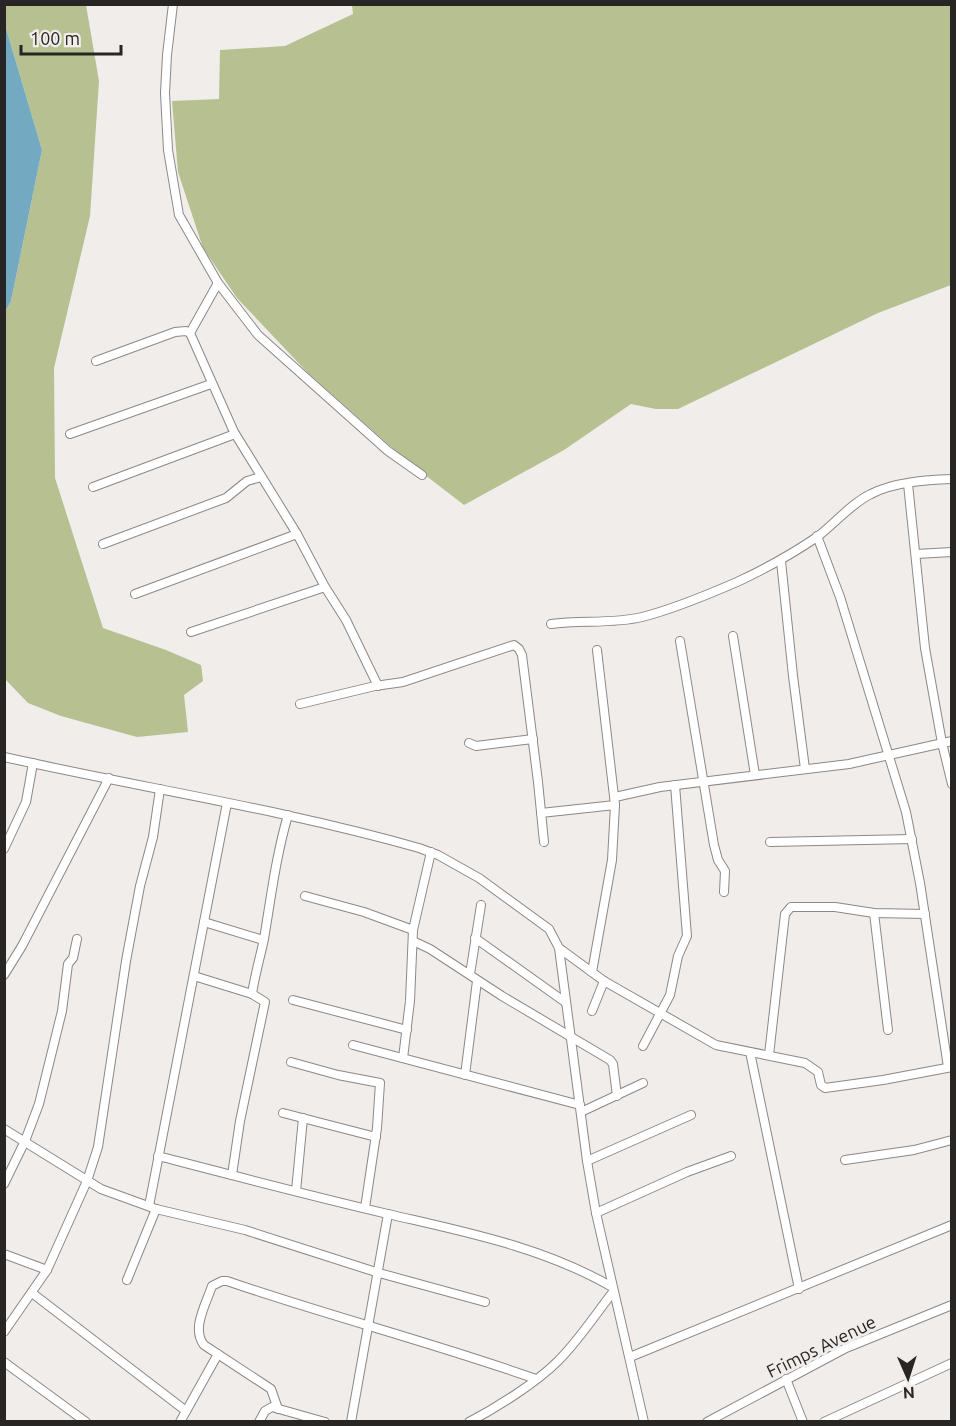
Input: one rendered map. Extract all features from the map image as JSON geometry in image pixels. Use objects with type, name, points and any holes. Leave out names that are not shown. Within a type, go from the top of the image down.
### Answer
[{"type":"street","points":[[173,4],[165,93],[168,150],[177,208],[218,282],[258,335],[388,451],[422,475]]},
{"type":"street","points":[[190,333],[218,282]]},
{"type":"street","points":[[96,361],[175,332],[190,333],[211,384],[236,434],[346,620],[378,686]]},
{"type":"street","points":[[70,434],[211,384]]},
{"type":"street","points":[[93,487],[236,434]]},
{"type":"street","points":[[103,544],[226,498],[247,481],[261,477]]},
{"type":"street","points":[[551,624],[616,621],[642,617],[718,590],[781,561],[817,536],[869,494],[891,487],[951,479]]},
{"type":"street","points":[[908,484],[925,648],[951,784]]},
{"type":"street","points":[[135,594],[297,534]]},
{"type":"street","points":[[559,948],[604,981],[716,1044],[799,1061],[813,1067],[818,1072],[821,1085],[827,1088],[950,1067],[912,839],[890,754],[840,597],[817,536]]},
{"type":"street","points":[[916,554],[951,552]]},
{"type":"street","points":[[781,561],[806,770]]},
{"type":"street","points":[[192,632],[326,587]]},
{"type":"street","points":[[733,636],[755,775]]},
{"type":"street","points":[[680,641],[716,852],[725,871],[724,892]]},
{"type":"street","points":[[300,705],[422,677],[514,645],[522,656],[544,842]]},
{"type":"street","points":[[592,972],[612,860],[615,801],[597,650]]},
{"type":"street","points":[[469,743],[476,746],[533,739]]},
{"type":"street","points":[[541,813],[615,801],[675,785],[849,764],[951,741]]},
{"type":"street","points":[[4,757],[288,815],[431,852],[478,878],[549,929],[559,948],[596,1213],[644,1422]]},
{"type":"street","points":[[4,849],[26,802],[33,763]]},
{"type":"street","points":[[4,975],[22,946],[109,778]]},
{"type":"street","points":[[643,1046],[670,995],[678,956],[687,936],[675,785]]},
{"type":"street","points":[[4,1332],[47,1270],[87,1181],[98,1147],[126,961],[140,886],[153,837],[160,789]]},
{"type":"street","points":[[127,1280],[153,1207],[159,1156],[227,803]]},
{"type":"street","points":[[252,994],[280,843],[288,815]]},
{"type":"street","points":[[770,842],[912,839]]},
{"type":"street","points":[[403,1059],[407,1030],[412,930],[431,852]]},
{"type":"street","points":[[305,896],[364,912],[412,930]]},
{"type":"street","points":[[470,974],[481,905]]},
{"type":"street","points":[[769,1055],[785,914],[788,910],[796,906],[834,907],[874,913],[925,914]]},
{"type":"street","points":[[874,913],[888,1030]]},
{"type":"street","points":[[204,921],[263,940]]},
{"type":"street","points":[[475,938],[565,1002]]},
{"type":"street","points":[[4,1184],[25,1141],[39,1104],[62,1011],[68,964],[73,958],[77,939]]},
{"type":"street","points":[[413,941],[610,1060],[613,1064],[616,1096]]},
{"type":"street","points":[[194,976],[252,994],[265,1002],[240,1121],[232,1175]]},
{"type":"street","points":[[465,1075],[477,981]]},
{"type":"street","points":[[592,1011],[604,981]]},
{"type":"street","points":[[293,1000],[407,1030]]},
{"type":"street","points":[[353,1046],[580,1108],[616,1096],[643,1083]]},
{"type":"street","points":[[750,1052],[799,1289]]},
{"type":"street","points":[[291,1062],[338,1075],[380,1083],[376,1137],[365,1208]]},
{"type":"street","points":[[283,1113],[376,1137]]},
{"type":"street","points":[[587,1161],[691,1115]]},
{"type":"street","points":[[296,1191],[303,1118]]},
{"type":"street","points":[[4,1130],[108,1192],[153,1207],[245,1230],[379,1273],[485,1302]]},
{"type":"street","points":[[845,1160],[914,1150],[951,1140]]},
{"type":"street","points":[[159,1156],[388,1214],[475,1233],[563,1262],[613,1289]]},
{"type":"street","points":[[596,1213],[687,1172],[731,1156]]},
{"type":"street","points":[[351,1422],[388,1214]]},
{"type":"street","points":[[630,1358],[951,1225]]},
{"type":"street","points":[[4,1254],[47,1270]]},
{"type":"street","points":[[278,1409],[271,1389],[204,1345],[199,1338],[198,1329],[212,1286],[222,1281],[463,1353],[536,1379]]},
{"type":"street","points":[[469,1422],[486,1413],[557,1363],[582,1335],[613,1289]]},
{"type":"street","points":[[32,1293],[186,1411]]},
{"type":"street","name":"Frimps Avenue","points":[[707,1422],[846,1348],[951,1305]]},
{"type":"street","points":[[180,1422],[218,1354]]},
{"type":"street","points":[[4,1362],[86,1422]]},
{"type":"street","points":[[824,1422],[951,1363]]},
{"type":"street","points":[[786,1379],[803,1422]]},
{"type":"street","points":[[259,1422],[269,1408],[326,1422]]},
{"type":"street","points":[[290,1422],[291,1412]]},
{"type":"green space","points":[[5,5],[86,5],[99,81],[90,216],[54,368],[55,478],[103,628],[201,665],[203,681],[184,695],[188,732],[137,737],[61,716],[28,703],[5,679],[5,312],[11,301],[42,150],[5,25]]},
{"type":"green space","points":[[352,5],[951,5],[951,285],[878,313],[678,409],[656,409],[631,404],[564,450],[464,505],[407,461],[307,372],[237,298],[203,248],[178,172],[172,101],[219,99],[220,50],[285,46],[353,14]]},
{"type":"water","points":[[5,25],[42,150],[11,301],[5,312]]}]
